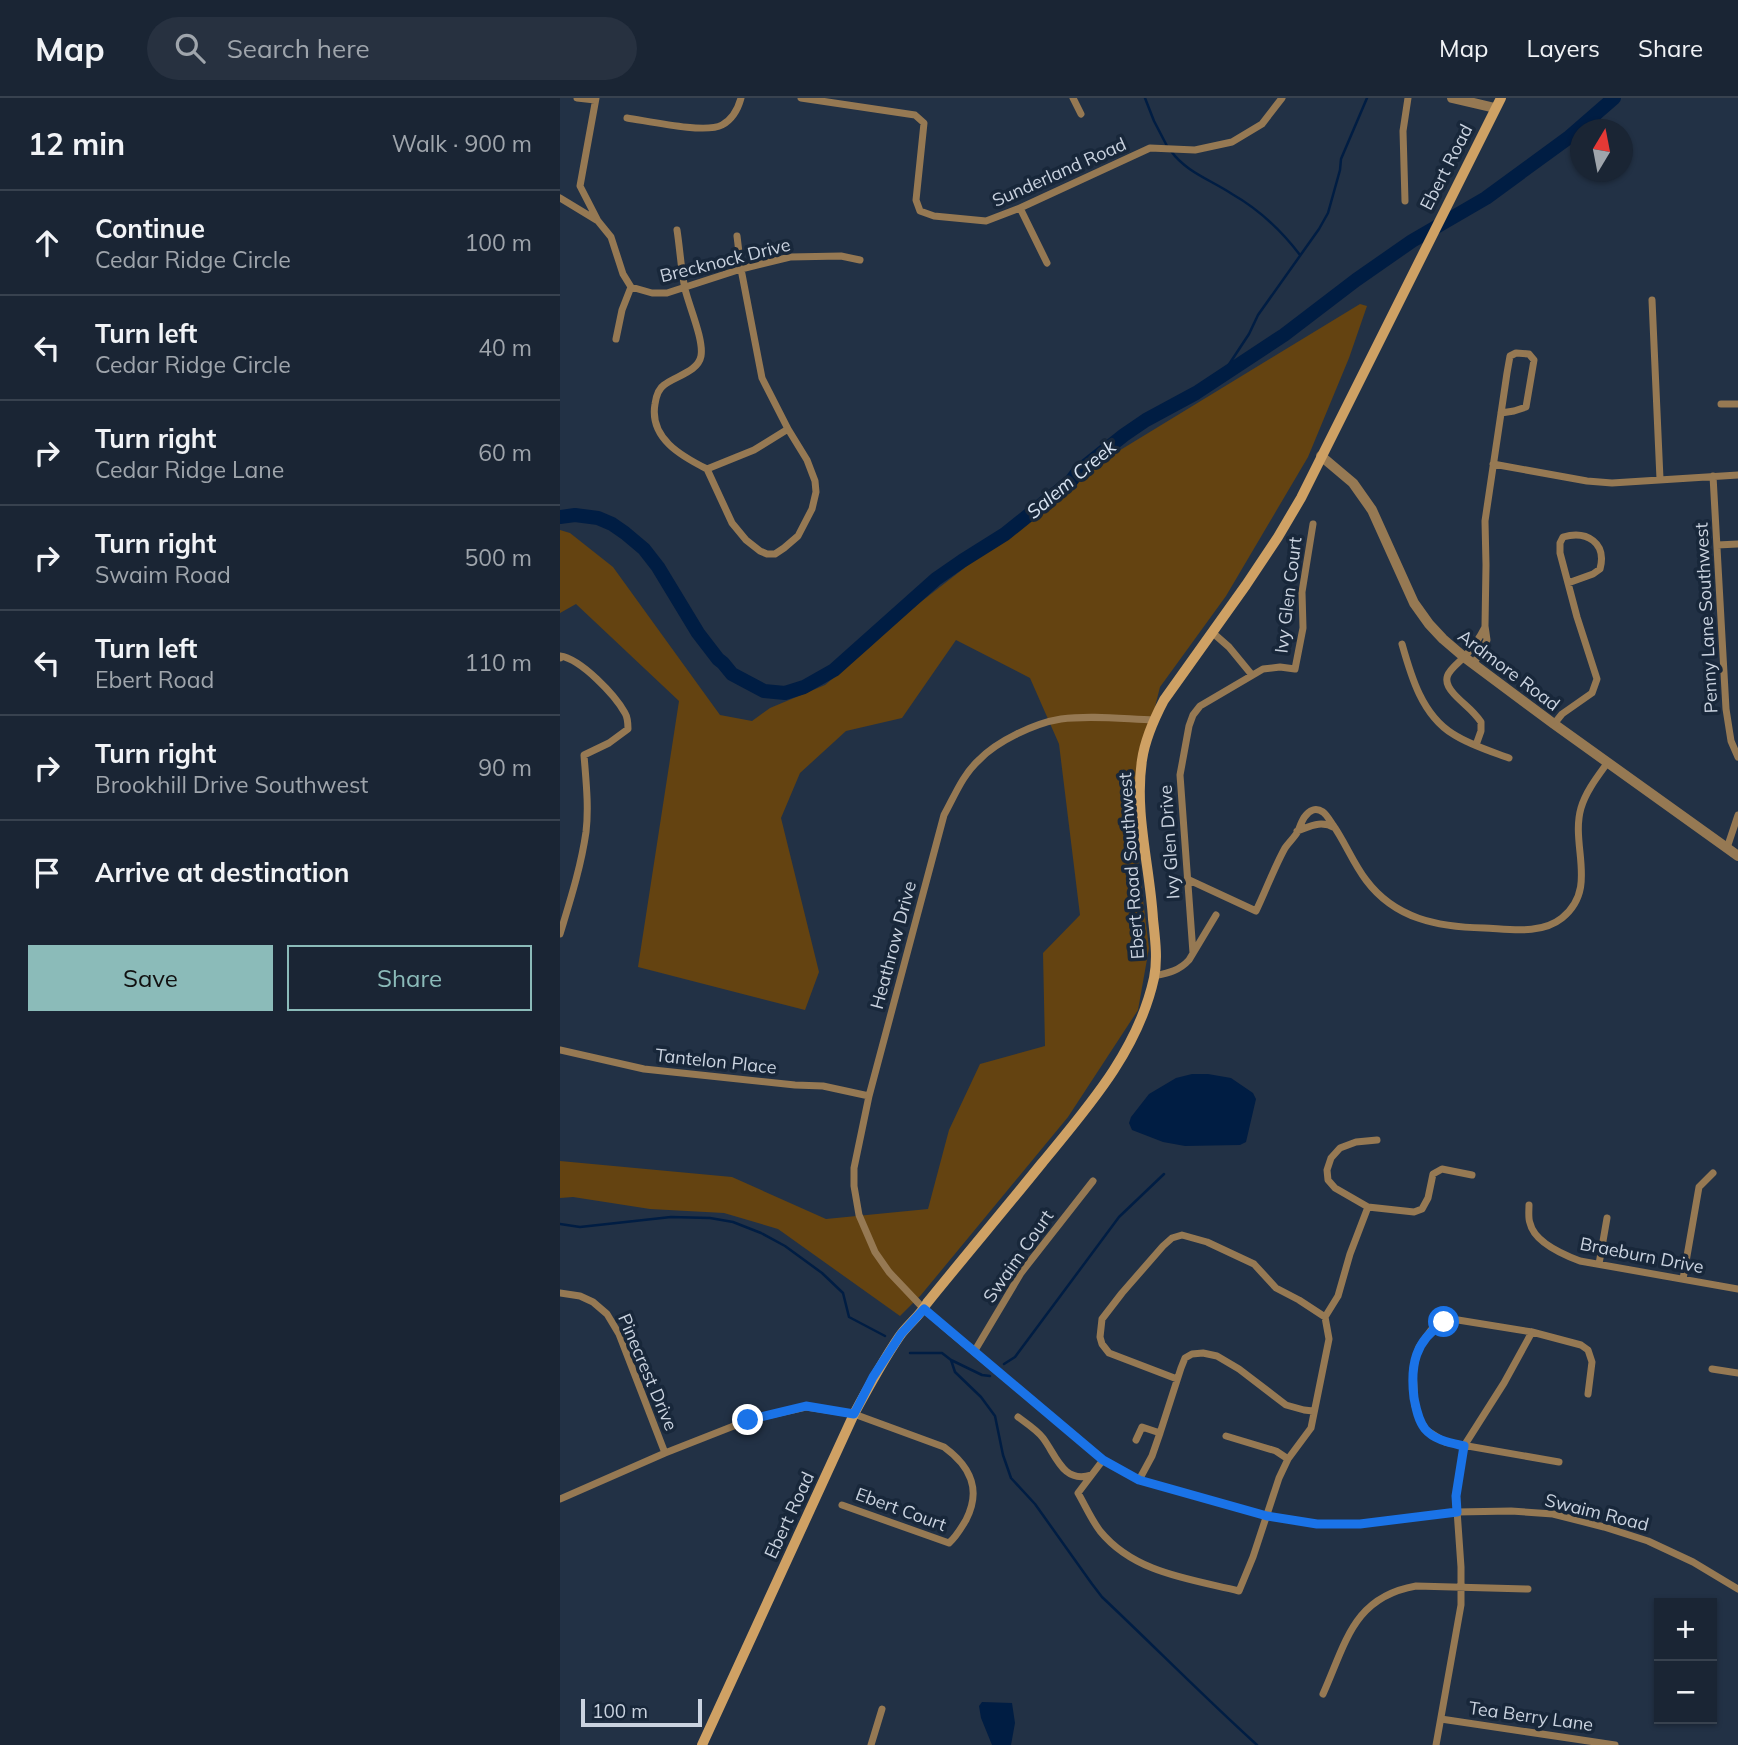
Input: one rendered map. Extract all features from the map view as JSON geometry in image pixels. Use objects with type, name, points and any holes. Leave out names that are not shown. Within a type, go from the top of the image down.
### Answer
[{"type":"main road","name":"Ebert Road","points":[[1422,252],[1498,103]]},
{"type":"main road","name":"Ebert Road Southwest","points":[[924,1309],[1107,1080],[1122,1059],[1133,1036],[1154,976],[1156,953],[1140,789],[1142,760],[1154,720],[1164,700],[1279,537],[1301,498],[1422,252]]},
{"type":"main road","name":"Ebert Road","points":[[702,1745],[854,1414],[873,1377],[901,1334],[924,1309]]},
{"type":"street","points":[[577,98],[595,99],[580,187],[598,221],[611,237],[623,274],[631,286],[622,310],[616,339]]},
{"type":"street","points":[[627,118],[705,129],[722,125],[737,112],[741,98]]},
{"type":"street","name":"Sunderland Road","points":[[801,98],[915,115],[924,123],[916,200],[920,211],[934,216],[986,221],[1150,148],[1195,150],[1232,142],[1262,124],[1282,98]]},
{"type":"street","points":[[1073,98],[1080,114]]},
{"type":"street","points":[[1405,201],[1403,131],[1408,98]]},
{"type":"street","points":[[1452,98],[1498,103]]},
{"type":"street","points":[[560,198],[598,221]]},
{"type":"street","points":[[1020,208],[1047,263]]},
{"type":"street","points":[[677,230],[684,286],[699,337],[701,357],[685,374],[660,389],[656,399],[655,417],[663,438],[672,449],[707,469],[725,510],[738,531],[760,551],[775,554],[798,536],[812,509],[816,492],[812,470],[761,378],[737,236]]},
{"type":"street","name":"Brecknock Drive","points":[[631,286],[652,293],[667,293],[741,269],[790,257],[841,256],[860,260]]},
{"type":"street","points":[[1652,300],[1660,479]]},
{"type":"street","points":[[1476,745],[1481,732],[1481,722],[1466,704],[1454,695],[1447,678],[1452,667],[1469,661],[1482,651],[1487,640],[1485,521],[1493,464],[1501,413],[1510,356],[1516,353],[1529,354],[1534,360],[1526,407],[1501,413]]},
{"type":"street","points":[[1721,404],[1738,404]]},
{"type":"street","points":[[707,469],[754,450],[788,429]]},
{"type":"street","name":"Ardmore Road","points":[[1321,456],[1353,483],[1372,510],[1414,603],[1443,639],[1553,724],[1738,856]]},
{"type":"street","points":[[1493,464],[1587,481],[1738,475]]},
{"type":"street","name":"Penny Lane Southwest","points":[[1713,476],[1726,709],[1731,741],[1738,757]]},
{"type":"street","name":"Ivy Glen Court","points":[[1295,669],[1303,628],[1302,592],[1312,524]]},
{"type":"street","points":[[1553,724],[1562,714],[1592,693],[1597,679],[1577,617],[1560,553],[1560,543],[1563,537],[1577,536],[1596,542],[1601,555],[1600,569],[1569,583]]},
{"type":"street","points":[[1717,545],[1738,544]]},
{"type":"street","points":[[1213,632],[1252,675]]},
{"type":"street","points":[[1402,644],[1409,670],[1426,705],[1438,722],[1452,733],[1509,758]]},
{"type":"street","points":[[560,659],[560,656],[569,657],[606,687],[627,716],[628,729],[609,743],[584,755],[586,833],[560,934]]},
{"type":"street","name":"Ivy Glen Drive","points":[[1193,953],[1180,775],[1189,726],[1200,706],[1263,669],[1295,669]]},
{"type":"street","name":"Heathrow Drive","points":[[949,1331],[889,1272],[875,1252],[859,1215],[854,1186],[854,1168],[869,1096],[944,815],[960,785],[978,760],[1003,742],[1032,728],[1060,719],[1154,720]]},
{"type":"street","points":[[1187,879],[1256,911],[1286,845],[1300,823],[1314,810],[1324,813],[1365,879],[1378,893],[1406,914],[1423,921],[1467,928],[1536,929],[1562,919],[1574,905],[1581,888],[1583,870],[1578,828],[1581,808],[1586,794],[1608,762]]},
{"type":"street","points":[[1727,848],[1738,815]]},
{"type":"street","points":[[1297,831],[1317,824],[1335,829]]},
{"type":"street","points":[[1154,976],[1184,966],[1216,915]]},
{"type":"street","name":"Tantelon Place","points":[[560,1050],[645,1069],[823,1086],[869,1096]]},
{"type":"street","points":[[1377,1140],[1356,1142],[1340,1149],[1331,1158],[1327,1170],[1328,1180],[1335,1188],[1368,1207],[1414,1212],[1422,1209],[1428,1198],[1433,1174],[1441,1169],[1472,1175]]},
{"type":"street","points":[[1684,1279],[1699,1187],[1713,1173]]},
{"type":"street","name":"Swaim Court","points":[[974,1352],[1021,1273],[1093,1181]]},
{"type":"street","name":"Braeburn Drive","points":[[1529,1205],[1530,1225],[1542,1240],[1562,1254],[1580,1261],[1738,1289]]},
{"type":"street","points":[[1103,1460],[1078,1493],[1099,1530],[1118,1549],[1154,1570],[1240,1591],[1279,1478],[1311,1428],[1329,1339],[1325,1317],[1338,1296],[1368,1207]]},
{"type":"street","points":[[1599,1264],[1607,1218]]},
{"type":"street","points":[[1177,1378],[1109,1353],[1102,1344],[1100,1330],[1102,1319],[1122,1293],[1163,1246],[1178,1235],[1207,1242],[1254,1264],[1276,1288],[1325,1317]]},
{"type":"street","name":"Pinecrest Drive","points":[[560,1293],[587,1299],[607,1314],[619,1334],[666,1453]]},
{"type":"street","points":[[1559,1462],[1445,1442],[1426,1430],[1419,1418],[1414,1392],[1413,1369],[1419,1348],[1431,1330],[1451,1321],[1472,1321],[1532,1332],[1581,1345],[1588,1350],[1592,1362],[1588,1394]]},
{"type":"street","name":"Swaim Road","points":[[949,1331],[1103,1460],[1139,1480],[1267,1516],[1317,1524],[1360,1524],[1457,1512],[1511,1511],[1553,1514],[1650,1542],[1693,1562],[1738,1589]]},
{"type":"street","points":[[1436,1745],[1461,1605],[1456,1496],[1464,1446],[1532,1332]]},
{"type":"street","points":[[1139,1480],[1152,1456],[1185,1358],[1192,1354],[1206,1353],[1230,1362],[1286,1405],[1313,1411]]},
{"type":"street","points":[[1712,1369],[1738,1373]]},
{"type":"street","points":[[560,1499],[748,1420],[806,1406],[854,1414]]},
{"type":"street","name":"Ebert Court","points":[[842,1505],[949,1543],[961,1529],[971,1509],[974,1491],[969,1474],[955,1455],[944,1447],[854,1414]]},
{"type":"street","points":[[1018,1417],[1042,1437],[1059,1464],[1069,1474],[1086,1477],[1093,1474]]},
{"type":"street","points":[[1136,1440],[1142,1427],[1160,1433]]},
{"type":"street","points":[[1226,1436],[1276,1451],[1289,1459]]},
{"type":"street","points":[[1323,1694],[1359,1617],[1385,1595],[1416,1586],[1528,1589]]},
{"type":"street","points":[[872,1745],[882,1709]]},
{"type":"street","name":"Tea Berry Lane","points":[[1441,1719],[1615,1745]]},
{"type":"shaded area","points":[[1360,304],[1367,306],[1349,358],[1308,457],[1226,596],[1160,687],[1131,803],[1149,948],[1138,1010],[1068,1117],[921,1295],[900,1316],[778,1229],[724,1213],[650,1209],[573,1197],[560,1198],[560,1161],[732,1177],[826,1219],[928,1209],[949,1130],[980,1064],[1045,1046],[1043,953],[1080,915],[1059,744],[1030,678],[956,640],[902,718],[846,731],[800,773],[781,818],[819,972],[805,1010],[638,967],[679,701],[576,604],[560,613],[560,530],[570,533],[613,567],[720,715],[752,721],[770,708],[825,685],[904,615],[1099,463]]},
{"type":"water","points":[[1192,1074],[1231,1078],[1253,1093],[1256,1099],[1246,1142],[1240,1145],[1185,1146],[1163,1142],[1132,1130],[1129,1123],[1131,1117],[1149,1094],[1176,1078]]},
{"type":"water","points":[[982,1702],[1012,1703],[1015,1723],[1011,1745],[992,1745],[981,1718],[979,1706]]},
{"type":"waterway","points":[[1145,98],[1167,146]]},
{"type":"waterway","points":[[1222,375],[1258,315],[1328,213],[1341,159],[1367,98]]},
{"type":"waterway","name":"Salem Creek","points":[[560,517],[575,515],[598,518],[612,524],[644,549],[698,633],[732,674],[764,691],[785,693],[804,687],[834,670],[936,579],[1005,534],[1124,435],[1196,393],[1284,335],[1412,241],[1486,198],[1568,138],[1614,98]]},
{"type":"waterway","points":[[1171,151],[1191,170],[1261,214],[1300,255]]},
{"type":"waterway","points":[[1004,1364],[1015,1357],[1119,1217],[1164,1174]]},
{"type":"waterway","points":[[560,1224],[580,1227],[671,1217],[710,1218],[733,1222],[785,1246],[822,1273],[843,1293],[849,1317],[885,1336]]},
{"type":"waterway","points":[[910,1353],[942,1353],[982,1375],[990,1376]]},
{"type":"waterway","points":[[951,1360],[955,1372],[981,1397],[995,1416],[1011,1478],[1035,1504],[1102,1597],[1257,1745]]},
{"type":"route","points":[[748,1420],[806,1406],[854,1414],[873,1377],[901,1334],[924,1309],[1103,1460],[1139,1480],[1267,1516],[1317,1524],[1360,1524],[1410,1519],[1457,1512],[1456,1496],[1464,1446],[1445,1442],[1426,1430],[1415,1406],[1414,1392],[1413,1369],[1419,1348],[1431,1330],[1444,1322]]}]
